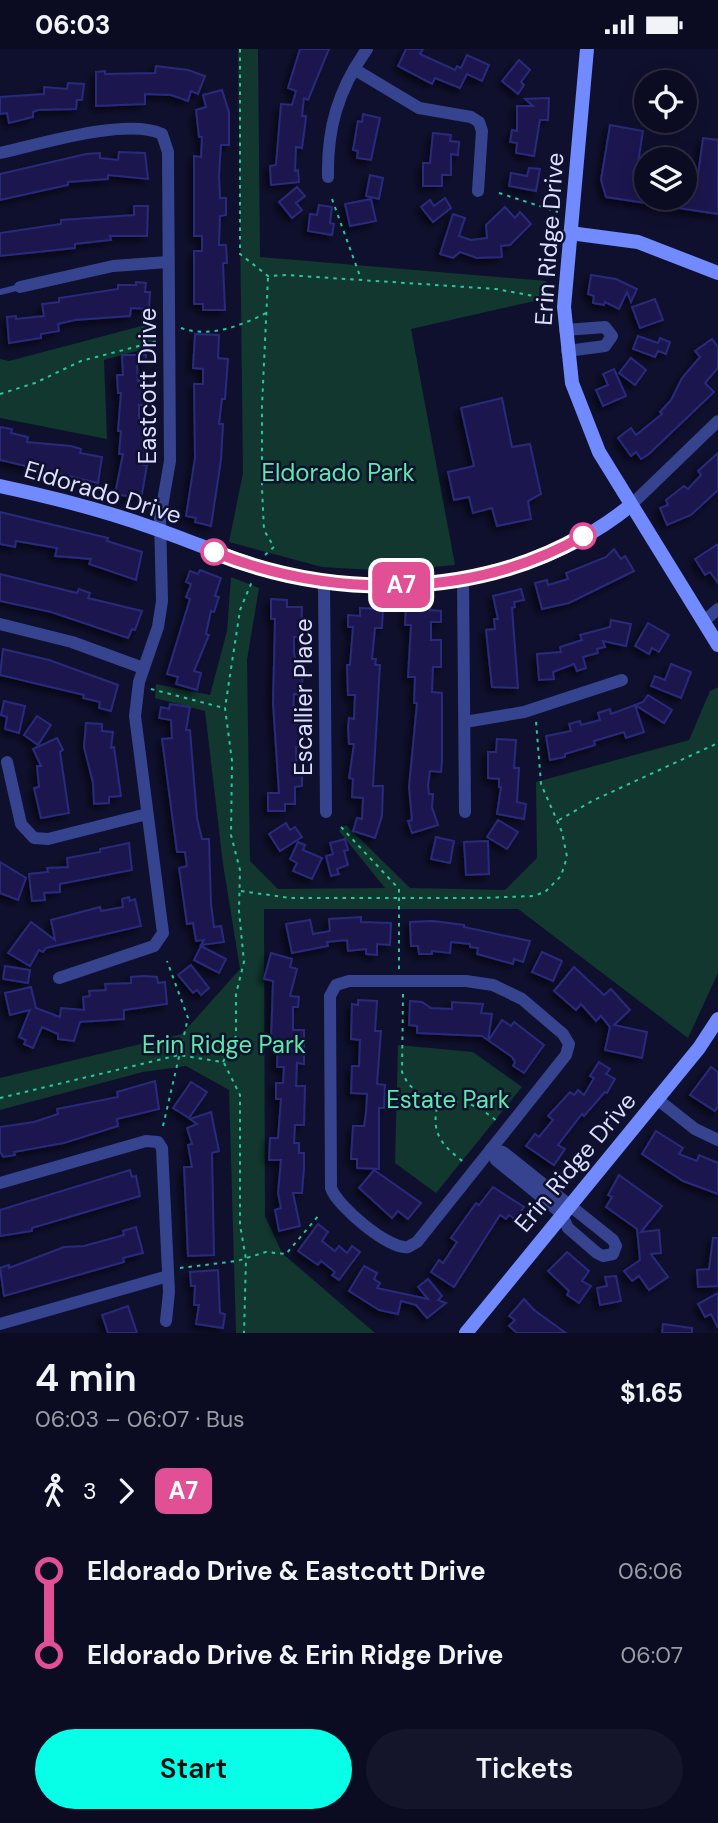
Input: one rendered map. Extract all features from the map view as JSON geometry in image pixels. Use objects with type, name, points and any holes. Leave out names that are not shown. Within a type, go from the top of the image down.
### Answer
[{"type":"street","points":[[328,177],[327,149],[332,120],[342,90],[368,49]]},
{"type":"street","name":"Erin Ridge Drive","points":[[587,49],[569,233],[565,330],[572,383],[589,431],[631,505],[718,645]]},
{"type":"street","points":[[354,69],[412,105],[437,114],[471,117],[479,122],[482,131],[478,191]]},
{"type":"street","name":"Eastcott Drive","points":[[0,153],[83,134],[144,131],[162,134],[168,152],[170,461],[161,530],[161,612],[143,669],[135,716],[163,927],[162,940],[150,947],[59,978]]},
{"type":"street","points":[[569,233],[638,242],[718,273]]},
{"type":"street","points":[[20,287],[113,266],[168,262]]},
{"type":"street","points":[[565,330],[605,327],[612,336],[605,346],[566,351]]},
{"type":"street","points":[[631,505],[718,421]]},
{"type":"street","name":"Eldorado Drive","points":[[0,486],[79,504],[324,582],[383,586],[463,578],[499,571],[548,554],[590,533],[631,505]]},
{"type":"street","points":[[463,578],[465,812]]},
{"type":"street","name":"Escallier Place","points":[[324,582],[326,812]]},
{"type":"street","points":[[704,621],[718,609]]},
{"type":"street","points":[[0,624],[72,642],[143,669]]},
{"type":"street","points":[[465,722],[524,712],[622,680]]},
{"type":"street","points":[[7,762],[21,824],[34,838],[48,839],[147,814]]},
{"type":"street","points":[[482,982],[522,999],[574,1044],[491,1149],[417,1242],[403,1254],[388,1244],[332,1192],[330,983],[482,982]]},
{"type":"street","name":"Erin Ridge Drive","points":[[473,1331],[565,1209],[657,1099],[718,1019]]},
{"type":"street","points":[[657,1099],[695,1129],[718,1140]]},
{"type":"street","points":[[0,1184],[146,1141],[158,1142],[162,1148],[172,1273],[166,1321]]},
{"type":"street","points":[[491,1149],[503,1152],[565,1209]]},
{"type":"street","points":[[0,1324],[172,1273]]},
{"type":"street","points":[[20,1319],[24,1333]]},
{"type":"lane","points":[[0,292],[20,287]]},
{"type":"path","points":[[240,49],[240,254],[268,276],[496,289],[550,299]]},
{"type":"path","points":[[499,193],[558,212]]},
{"type":"path","points":[[332,198],[361,280]]},
{"type":"path","points":[[223,1062],[236,1036],[236,994],[243,971],[240,870],[231,835],[232,761],[225,708],[240,610],[261,561],[274,547],[264,530],[262,488],[261,406],[268,276]]},
{"type":"path","points":[[181,328],[195,333],[213,331],[245,324],[267,313]]},
{"type":"path","points":[[0,394],[28,386],[81,361],[158,341]]},
{"type":"path","points":[[150,689],[225,708]]},
{"type":"path","points":[[240,891],[290,898],[481,898],[545,893],[555,885],[566,866],[566,844],[541,785],[536,722]]},
{"type":"path","points":[[558,821],[592,801],[718,743]]},
{"type":"path","points":[[341,827],[396,883],[399,898],[399,974]]},
{"type":"path","points":[[163,1126],[187,1013],[167,961]]},
{"type":"path","points":[[403,988],[402,1072],[408,1084],[437,1107]]},
{"type":"path","points":[[0,1098],[180,1055],[223,1062]]},
{"type":"path","points":[[223,1062],[240,1095],[240,1225],[246,1258],[244,1333]]},
{"type":"path","points":[[437,1107],[454,1101],[466,1102],[483,1110],[498,1122]]},
{"type":"path","points":[[437,1107],[436,1133],[440,1142],[465,1163]]},
{"type":"path","points":[[172,1273],[266,1252],[286,1254],[319,1215]]},
{"type":"green space","name":"Eldorado Park","points":[[238,49],[258,49],[260,257],[546,281],[548,298],[411,329],[455,565],[390,571],[322,567],[229,542],[243,473]]},
{"type":"green space","points":[[153,323],[156,346],[104,360],[107,439],[0,418],[0,359],[9,361]]},
{"type":"green space","name":"Erin Ridge Park","points":[[231,577],[259,588],[247,660],[250,861],[278,889],[385,888],[339,831],[346,825],[410,888],[505,890],[537,858],[536,782],[689,740],[710,691],[718,687],[718,973],[688,1038],[518,909],[264,909],[265,1216],[282,1253],[375,1333],[236,1333],[229,1090],[186,1066],[143,1072],[0,1110],[0,1078],[182,1034],[240,969],[223,864],[205,711],[155,698],[156,684],[210,695],[227,631]]},
{"type":"green space","name":"Estate Park","points":[[398,1045],[473,1052],[522,1087],[436,1193],[395,1163]]},
{"type":"building","points":[[300,49],[329,49],[308,100],[304,98],[302,116],[306,116],[302,148],[296,147],[295,171],[298,170],[299,182],[271,185],[270,166],[276,165],[281,104],[292,105],[296,91],[288,88]]},
{"type":"building","points":[[406,49],[423,49],[420,54],[455,70],[457,66],[461,68],[467,55],[489,65],[482,81],[467,74],[460,88],[435,78],[432,84],[398,66]]},
{"type":"building","points":[[519,60],[530,70],[521,82],[524,85],[518,94],[502,81]]},
{"type":"building","points":[[156,66],[188,70],[205,76],[198,94],[191,91],[188,101],[171,95],[145,94],[145,104],[96,106],[96,72],[155,73]]},
{"type":"building","points":[[68,83],[84,84],[82,100],[77,100],[76,109],[38,110],[33,112],[33,117],[9,123],[7,113],[0,114],[0,97],[44,94],[44,87],[67,89]]},
{"type":"building","points":[[222,90],[229,112],[229,145],[221,145],[219,175],[220,198],[226,198],[226,215],[220,216],[219,245],[226,245],[227,263],[223,263],[225,310],[203,310],[203,304],[194,304],[194,251],[202,251],[202,236],[194,236],[194,156],[201,157],[202,137],[199,137],[196,110],[206,107],[203,95]]},
{"type":"building","points":[[549,98],[548,120],[540,120],[534,156],[516,153],[517,143],[510,142],[512,130],[517,131],[517,106],[533,106],[525,99]]},
{"type":"building","points":[[363,114],[380,118],[371,160],[357,158],[358,151],[353,150],[358,121],[362,122]]},
{"type":"building","points":[[610,125],[643,133],[640,147],[634,147],[634,201],[606,197],[601,180]]},
{"type":"building","points":[[433,133],[451,135],[450,141],[459,142],[458,155],[451,154],[451,175],[442,175],[442,186],[423,186],[423,163],[430,163]]},
{"type":"building","points":[[703,138],[718,140],[718,214],[692,210],[697,210],[697,182]]},
{"type":"building","points":[[119,152],[145,153],[148,179],[108,175],[108,179],[68,182],[68,185],[0,200],[0,174],[86,154],[100,153],[100,158],[118,160]]},
{"type":"building","points":[[529,168],[540,169],[536,191],[509,186],[511,173],[527,176]]},
{"type":"building","points":[[370,175],[383,178],[379,199],[366,196]]},
{"type":"building","points":[[297,187],[305,196],[296,203],[302,210],[292,218],[279,202]]},
{"type":"building","points":[[445,198],[451,208],[433,222],[421,207],[430,200],[434,206]]},
{"type":"building","points":[[371,199],[376,221],[350,226],[345,204]]},
{"type":"building","points":[[319,205],[332,207],[332,235],[308,231],[310,214],[317,215]]},
{"type":"building","points":[[134,206],[148,206],[147,236],[110,236],[111,240],[75,244],[75,248],[0,256],[0,233],[61,224],[61,220],[134,215]]},
{"type":"building","points":[[505,207],[515,218],[520,212],[531,224],[510,245],[501,246],[502,257],[477,258],[460,252],[453,258],[440,254],[453,214],[465,218],[459,236],[471,240],[487,238],[486,225]]},
{"type":"building","points":[[591,275],[616,279],[637,289],[631,302],[627,292],[619,309],[605,302],[604,305],[593,303],[594,296],[588,294]]},
{"type":"building","points":[[136,282],[146,283],[145,292],[150,292],[149,309],[131,308],[130,316],[58,324],[59,331],[41,334],[41,338],[9,343],[7,317],[16,316],[16,319],[44,316],[42,304],[59,302],[59,298],[118,289],[118,285],[136,285]]},
{"type":"building","points":[[655,299],[663,320],[640,328],[632,307]]},
{"type":"building","points":[[195,334],[219,335],[218,358],[228,359],[225,399],[222,399],[219,424],[223,424],[221,460],[211,526],[195,522],[196,518],[186,516],[195,458],[194,384],[203,384],[203,369],[193,368]]},
{"type":"building","points":[[638,336],[658,343],[660,338],[670,342],[666,354],[658,351],[655,357],[633,349]]},
{"type":"building","points":[[712,339],[718,347],[718,368],[705,383],[714,392],[649,454],[641,459],[636,452],[631,456],[618,438],[631,428],[636,435],[662,414],[660,412],[671,400],[682,378],[700,357],[695,351]]},
{"type":"building","points":[[122,355],[146,355],[146,363],[137,364],[138,381],[144,380],[147,396],[147,405],[139,405],[139,419],[148,421],[144,465],[147,465],[142,494],[133,492],[132,497],[115,494],[123,454],[119,454],[121,393],[118,393],[117,375],[123,375]]},
{"type":"building","points":[[631,358],[646,370],[635,385],[619,373]]},
{"type":"building","points":[[614,369],[626,396],[603,406],[596,390],[608,385],[603,374]]},
{"type":"building","points":[[502,398],[512,447],[530,444],[541,494],[528,501],[531,519],[497,526],[492,508],[473,513],[469,497],[454,500],[448,472],[474,466],[461,408]]},
{"type":"building","points":[[0,427],[12,429],[11,433],[28,437],[27,442],[71,446],[81,449],[80,453],[102,457],[98,483],[0,460]]},
{"type":"building","points":[[718,453],[718,490],[691,515],[667,525],[660,508],[668,505],[666,500],[684,486],[688,489],[701,475],[698,471]]},
{"type":"building","points":[[0,512],[108,538],[107,541],[142,552],[136,580],[89,564],[91,559],[55,556],[57,548],[16,541],[15,547],[0,544]]},
{"type":"building","points":[[718,544],[718,583],[710,572],[705,575],[695,559]]},
{"type":"building","points":[[614,549],[621,559],[625,556],[634,571],[569,603],[542,609],[535,583],[547,580],[548,585],[568,579],[566,573],[606,557]]},
{"type":"building","points":[[200,570],[221,578],[215,596],[219,597],[214,612],[211,611],[206,634],[209,635],[194,671],[201,673],[197,690],[176,684],[178,677],[167,674],[190,599],[186,597],[191,584],[186,582],[190,571],[198,574]]},
{"type":"building","points":[[0,574],[77,593],[79,589],[90,593],[88,598],[142,611],[135,630],[132,629],[128,638],[51,612],[0,601]]},
{"type":"building","points":[[521,589],[524,600],[514,602],[515,607],[512,608],[518,688],[492,687],[486,630],[495,629],[494,619],[498,619],[493,596]]},
{"type":"building","points":[[271,599],[287,600],[287,607],[302,607],[301,637],[294,637],[294,653],[296,662],[303,662],[303,672],[301,695],[294,694],[293,715],[301,715],[302,746],[296,747],[297,773],[302,773],[302,786],[295,787],[295,804],[285,804],[285,811],[268,811],[268,793],[279,793],[273,703],[275,619],[271,619]]},
{"type":"building","points":[[406,606],[430,606],[430,610],[441,611],[441,622],[431,622],[431,640],[441,640],[441,667],[433,667],[432,692],[442,693],[442,761],[441,772],[430,771],[428,785],[429,794],[433,794],[432,807],[438,825],[412,833],[408,821],[412,820],[409,787],[417,703],[414,703],[415,677],[408,677],[411,625],[405,625]]},
{"type":"building","points":[[360,608],[383,609],[382,628],[375,628],[372,659],[376,659],[375,665],[380,665],[373,786],[383,786],[382,816],[375,838],[353,831],[357,818],[362,819],[363,798],[352,797],[353,779],[349,778],[354,744],[349,744],[348,728],[349,718],[354,719],[355,695],[348,695],[347,665],[350,665],[353,627],[348,627],[348,615],[360,616]]},
{"type":"building","points":[[611,620],[631,624],[626,646],[603,641],[605,647],[597,649],[598,653],[583,657],[586,668],[577,671],[574,664],[553,672],[554,679],[539,680],[537,654],[561,652],[560,647],[582,640],[580,635],[610,627]]},
{"type":"building","points":[[648,623],[669,635],[659,652],[652,648],[649,654],[635,646]]},
{"type":"building","points":[[3,649],[49,660],[118,685],[111,711],[99,708],[100,702],[83,698],[84,695],[0,675]]},
{"type":"building","points":[[671,664],[691,672],[681,698],[651,686],[655,676],[665,680]]},
{"type":"building","points":[[648,695],[672,710],[664,723],[635,705],[643,702]]},
{"type":"building","points":[[4,701],[25,706],[19,733],[5,729],[7,717],[1,715]]},
{"type":"building","points":[[170,704],[190,707],[186,730],[190,730],[197,818],[202,839],[209,839],[214,927],[221,926],[224,942],[201,945],[204,940],[196,941],[193,923],[187,924],[179,868],[187,866],[185,852],[177,852],[162,739],[172,738],[171,720],[159,718],[161,707],[169,709]]},
{"type":"building","points":[[635,705],[644,732],[626,738],[624,732],[594,741],[595,745],[565,754],[565,757],[550,760],[546,736],[571,731],[569,724],[580,721],[581,725],[600,720],[598,713],[610,709],[611,714]]},
{"type":"building","points":[[37,716],[51,725],[38,745],[24,735]]},
{"type":"building","points":[[86,723],[102,724],[102,731],[113,732],[111,748],[114,747],[121,796],[109,797],[109,803],[94,804],[93,783],[84,747]]},
{"type":"building","points":[[57,738],[63,750],[60,752],[69,813],[41,818],[34,788],[39,787],[37,766],[41,766],[33,749]]},
{"type":"building","points":[[497,739],[516,740],[514,768],[519,768],[517,802],[526,804],[524,819],[497,814],[501,787],[499,779],[488,778],[488,752],[496,752]]},
{"type":"building","points":[[498,820],[518,832],[507,849],[487,837]]},
{"type":"building","points":[[286,823],[290,830],[295,827],[302,837],[280,851],[269,834]]},
{"type":"building","points":[[436,837],[454,841],[450,863],[431,859]]},
{"type":"building","points":[[345,839],[348,850],[344,851],[348,865],[337,869],[339,874],[331,876],[326,856],[333,854],[330,843]]},
{"type":"building","points":[[488,841],[489,874],[466,875],[464,842]]},
{"type":"building","points":[[298,842],[305,845],[303,850],[322,858],[312,879],[293,871],[297,863],[290,859]]},
{"type":"building","points":[[129,843],[132,870],[60,884],[60,892],[44,893],[45,900],[32,901],[29,874],[48,872],[47,868],[68,867],[67,858]]},
{"type":"building","points":[[0,862],[26,878],[18,900],[0,893]]},
{"type":"building","points":[[129,897],[130,901],[135,899],[141,926],[46,948],[43,952],[39,950],[30,966],[8,953],[31,922],[55,940],[51,920],[100,907],[101,911],[123,907],[122,899]]},
{"type":"building","points":[[361,917],[361,922],[391,923],[390,945],[377,944],[377,955],[366,954],[366,949],[348,951],[347,940],[327,942],[328,946],[292,953],[286,924],[310,920],[313,934],[330,931],[329,919]]},
{"type":"building","points":[[433,921],[464,925],[530,941],[523,962],[514,959],[513,964],[477,954],[478,948],[470,947],[470,944],[451,942],[450,953],[432,951],[432,954],[419,954],[418,946],[411,946],[410,922]]},
{"type":"building","points":[[201,946],[226,959],[219,973],[194,960]]},
{"type":"building","points":[[542,952],[562,961],[553,981],[532,972]]},
{"type":"building","points":[[271,953],[292,959],[290,967],[297,969],[290,996],[299,997],[298,1007],[293,1007],[293,1030],[304,1030],[304,1064],[297,1063],[296,1086],[305,1086],[304,1125],[295,1125],[294,1143],[299,1143],[299,1153],[304,1153],[302,1193],[293,1193],[300,1226],[279,1231],[275,1210],[281,1208],[278,1193],[281,1160],[269,1160],[270,1138],[278,1138],[281,1099],[276,1099],[276,1083],[283,1083],[284,1067],[277,1067],[278,1042],[271,1042],[273,981],[264,979]]},
{"type":"building","points":[[191,965],[209,988],[201,995],[197,990],[193,993],[178,975]]},
{"type":"building","points":[[5,966],[30,970],[28,983],[3,979]]},
{"type":"building","points":[[574,967],[604,995],[611,989],[630,1010],[614,1025],[647,1032],[642,1058],[605,1050],[610,1027],[601,1016],[596,1021],[581,1004],[576,1010],[554,991]]},
{"type":"building","points":[[131,977],[157,977],[158,983],[165,982],[167,1004],[124,1010],[124,1019],[80,1022],[74,1041],[58,1039],[58,1034],[42,1027],[33,1048],[24,1044],[26,1040],[19,1037],[30,1010],[10,1015],[5,993],[31,987],[36,1008],[60,1017],[61,1008],[84,1010],[83,997],[90,996],[89,991],[106,990],[105,984],[131,983]]},
{"type":"building","points":[[358,1000],[377,1001],[375,1031],[381,1031],[377,1084],[385,1085],[384,1108],[379,1108],[379,1169],[357,1168],[357,1159],[351,1159],[353,1126],[364,1126],[367,1094],[351,1093],[352,1066],[359,1066],[360,1040],[351,1039],[352,1004],[358,1005]]},
{"type":"building","points":[[410,1001],[422,1002],[431,1008],[452,1009],[452,1002],[483,1004],[481,1013],[492,1014],[488,1040],[482,1036],[417,1033],[417,1026],[409,1025]]},
{"type":"building","points":[[502,1020],[511,1026],[514,1022],[544,1045],[524,1073],[513,1066],[515,1062],[512,1057],[488,1040]]},
{"type":"building","points":[[599,1062],[610,1069],[606,1074],[615,1079],[607,1093],[605,1092],[584,1116],[582,1114],[558,1145],[565,1149],[554,1165],[526,1146],[535,1134],[539,1137],[553,1120],[548,1116],[570,1092],[574,1095],[578,1090],[584,1095],[594,1078],[590,1076]]},
{"type":"building","points":[[711,1067],[718,1072],[718,1106],[715,1111],[690,1095]]},
{"type":"building","points":[[155,1081],[159,1109],[117,1119],[118,1126],[64,1143],[14,1152],[15,1155],[3,1157],[0,1151],[0,1127],[34,1122],[58,1114],[57,1109],[118,1097],[117,1092]]},
{"type":"building","points":[[191,1082],[207,1092],[189,1118],[173,1108]]},
{"type":"building","points":[[211,1112],[219,1151],[212,1153],[214,1255],[188,1256],[184,1167],[192,1167],[188,1145],[192,1144],[187,1128],[197,1124],[190,1119]]},
{"type":"building","points":[[656,1131],[683,1148],[679,1154],[697,1161],[699,1155],[718,1163],[718,1194],[683,1181],[642,1154]]},
{"type":"building","points":[[130,1170],[132,1177],[136,1176],[140,1196],[32,1228],[32,1231],[0,1236],[0,1210]]},
{"type":"building","points":[[374,1170],[421,1203],[408,1219],[398,1211],[392,1218],[359,1188]]},
{"type":"building","points":[[619,1175],[662,1206],[641,1232],[659,1230],[661,1253],[651,1254],[668,1277],[649,1290],[639,1276],[632,1281],[624,1271],[640,1260],[637,1229],[606,1207],[612,1197],[608,1195]]},
{"type":"building","points":[[493,1187],[524,1207],[515,1219],[509,1215],[506,1219],[500,1215],[454,1287],[431,1272],[439,1260],[443,1263],[457,1242],[451,1238],[476,1203],[479,1205]]},
{"type":"building","points":[[318,1224],[328,1232],[322,1241],[335,1251],[339,1246],[347,1253],[352,1246],[360,1252],[339,1280],[332,1275],[335,1272],[321,1261],[318,1265],[298,1251]]},
{"type":"building","points":[[136,1227],[143,1253],[123,1258],[124,1262],[4,1296],[0,1268],[9,1265],[9,1268],[64,1247],[84,1246],[124,1235],[123,1231]]},
{"type":"building","points":[[713,1238],[718,1238],[718,1286],[698,1287],[697,1270],[709,1269]]},
{"type":"building","points":[[567,1252],[589,1271],[582,1281],[591,1286],[579,1303],[567,1295],[569,1291],[548,1271]]},
{"type":"building","points":[[364,1266],[377,1273],[374,1279],[380,1283],[377,1288],[428,1299],[418,1287],[428,1279],[442,1296],[438,1300],[446,1303],[427,1318],[416,1305],[401,1301],[398,1314],[379,1310],[349,1291]]},
{"type":"building","points":[[218,1270],[220,1313],[225,1314],[223,1328],[196,1324],[199,1305],[194,1305],[195,1286],[191,1286],[190,1272]]},
{"type":"building","points":[[616,1276],[621,1301],[600,1305],[597,1288],[607,1286],[605,1277]]},
{"type":"building","points":[[718,1293],[718,1328],[711,1314],[705,1317],[698,1304]]},
{"type":"building","points":[[524,1299],[534,1310],[566,1333],[517,1333],[509,1326],[515,1320],[509,1316]]},
{"type":"building","points":[[128,1306],[137,1333],[108,1333],[102,1315]]},
{"type":"building","points":[[663,1324],[692,1328],[692,1333],[662,1333]]},
{"type":"bus line","name":"A7","points":[[214,552],[292,576],[324,582],[383,586],[445,581],[499,571],[548,554],[583,536]]}]
